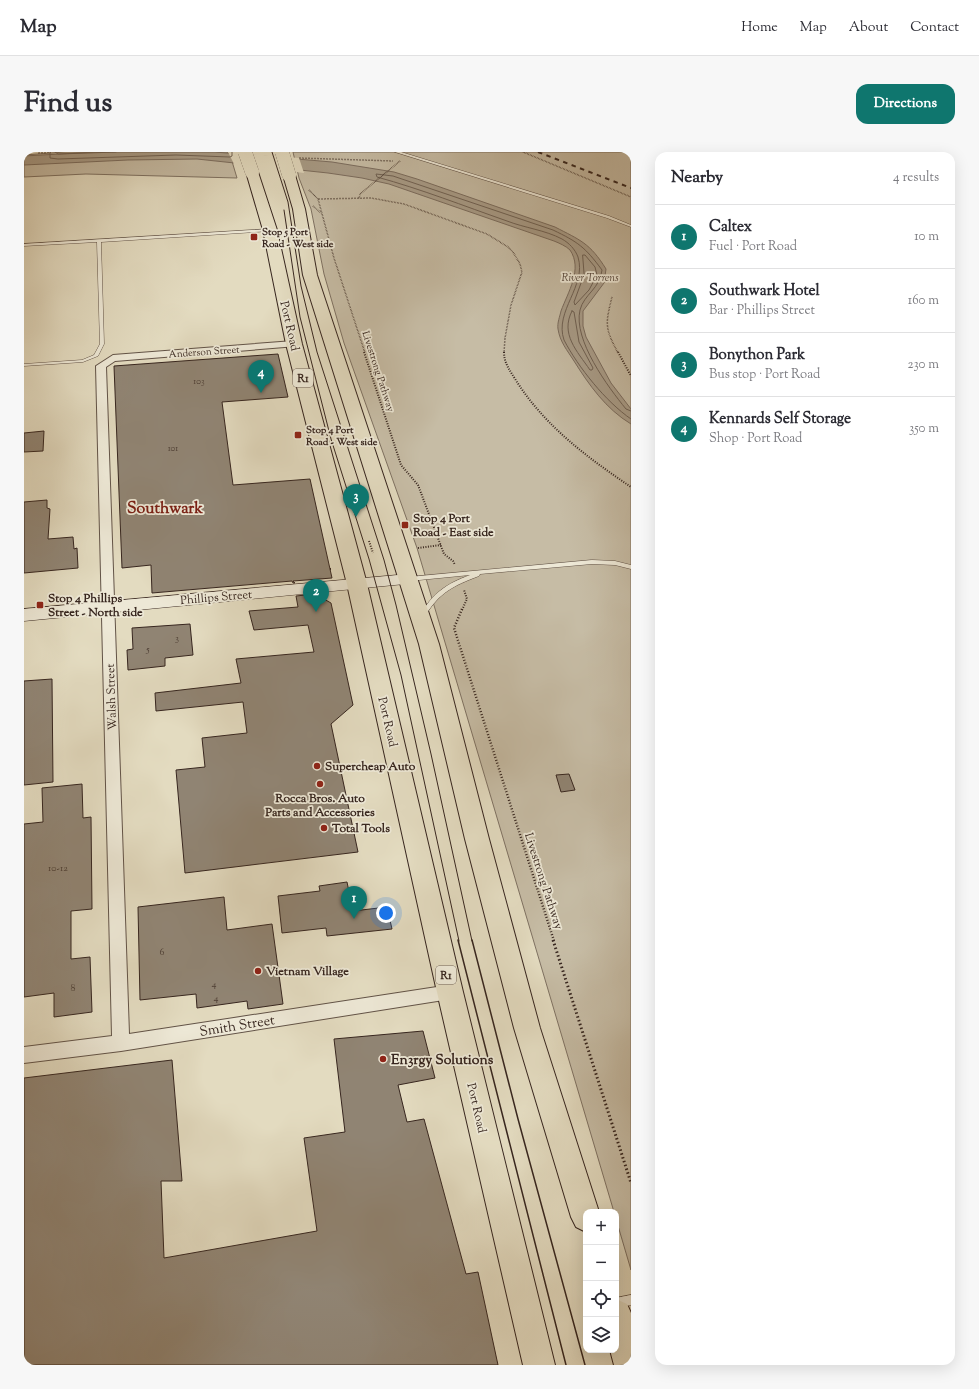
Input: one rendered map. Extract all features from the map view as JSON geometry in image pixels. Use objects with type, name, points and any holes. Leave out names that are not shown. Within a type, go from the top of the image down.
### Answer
[{"type":"highway","name":"Port Road","points":[[245,152],[270,230],[294,344],[357,584],[450,992],[539,1365]]},
{"type":"highway","points":[[282,152],[299,209],[310,275],[331,344],[421,618],[527,1028],[584,1209]]},
{"type":"highway","points":[[617,1317],[630,1365]]},
{"type":"street","name":"Anderson Street","points":[[113,358],[294,344]]},
{"type":"street","name":"Walsh Street","points":[[113,358],[100,366],[109,608],[121,1043]]},
{"type":"street","name":"Phillips Street","points":[[24,615],[409,579]]},
{"type":"street","name":"Smith Street","points":[[24,1055],[121,1043],[450,992]]},
{"type":"lane","points":[[397,152],[588,211],[631,226]]},
{"type":"lane","points":[[24,245],[270,230]]},
{"type":"lane","points":[[24,365],[83,361],[96,356],[102,344],[99,240]]},
{"type":"lane","points":[[409,579],[592,562],[615,563],[631,567]]},
{"type":"lane","points":[[421,618],[430,602],[441,591],[482,573],[506,569]]},
{"type":"lane","points":[[619,1302],[631,1300]]},
{"type":"path","points":[[523,152],[571,170],[631,197]]},
{"type":"path","points":[[296,158],[400,162],[360,194],[359,198]]},
{"type":"path","name":"Livestrong Pathway","points":[[307,185],[318,199],[334,258],[401,465],[418,485],[444,554],[453,561],[455,566]]},
{"type":"path","points":[[318,199],[359,198],[389,200],[430,212],[487,234],[500,241],[513,252],[520,264],[522,272],[511,305],[504,357],[506,365],[528,399],[564,437],[594,462],[631,487]]},
{"type":"path","points":[[612,297],[607,318],[608,334],[631,376]]},
{"type":"path","points":[[369,541],[374,553]]},
{"type":"path","points":[[418,548],[441,545]]},
{"type":"path","name":"Livestrong Pathway","points":[[462,585],[467,599],[454,628],[631,1183]]},
{"type":"shaded area","points":[[65,152],[227,152],[231,158],[237,178],[86,174],[24,177],[24,155]]},
{"type":"shaded area","points":[[293,152],[631,152],[631,1270],[619,1229],[619,1209],[613,1209],[417,548],[344,343],[324,274],[311,209],[299,178]]},
{"type":"water","name":"River Torrens","points":[[96,152],[215,152],[332,162],[394,172],[555,227],[571,235],[584,243],[595,253],[606,269],[604,283],[583,311],[583,326],[586,337],[611,383],[631,409],[631,424],[606,404],[592,388],[560,338],[558,322],[575,273],[574,257],[567,247],[554,241],[389,184],[362,178],[197,159],[128,160],[24,165],[24,156]]},
{"type":"pier","points":[[228,152],[299,158],[304,173],[234,164]]},
{"type":"building","points":[[278,354],[288,397],[222,402],[233,485],[310,479],[332,578],[293,581],[295,583],[292,581],[152,593],[151,565],[122,568],[114,366]]},
{"type":"building","points":[[44,431],[43,451],[24,452],[24,433]]},
{"type":"building","points":[[47,500],[47,508],[50,509],[48,539],[73,537],[74,549],[77,548],[78,568],[24,573],[24,502]]},
{"type":"building","points":[[315,594],[331,603],[353,705],[331,724],[358,852],[185,873],[176,770],[205,767],[202,738],[247,733],[243,702],[156,711],[155,693],[241,683],[236,659],[314,652],[308,625],[254,630],[249,611],[298,607],[296,596]]},
{"type":"building","points":[[190,624],[193,655],[165,658],[165,666],[128,670],[127,650],[133,649],[132,628]]},
{"type":"building","points":[[52,679],[53,782],[24,785],[24,681]]},
{"type":"building","points":[[569,774],[575,790],[561,792],[556,775]]},
{"type":"building","points":[[82,784],[83,818],[91,817],[92,909],[71,911],[71,959],[90,957],[92,1012],[54,1017],[54,993],[24,997],[24,824],[43,822],[42,788]]},
{"type":"building","points":[[347,882],[353,911],[387,907],[392,929],[327,936],[326,928],[282,933],[278,896],[320,891],[319,886]]},
{"type":"building","points":[[224,897],[227,930],[272,924],[283,1004],[248,1009],[247,1001],[197,1008],[196,994],[140,1000],[138,907]]},
{"type":"building","points":[[423,1031],[435,1078],[398,1085],[407,1122],[424,1119],[466,1274],[478,1272],[498,1365],[24,1365],[24,1078],[172,1060],[182,1181],[161,1181],[164,1258],[317,1231],[304,1138],[345,1132],[334,1039]]},
{"type":"tram line","points":[[272,152],[288,202],[301,286],[317,352],[384,560],[396,605],[431,754],[472,941]]},
{"type":"tram line","points":[[284,210],[300,317],[331,439],[369,559],[401,675],[459,941]]},
{"type":"tram line","points":[[458,940],[566,1365]]},
{"type":"tram line","points":[[472,940],[518,1119],[585,1365]]},
{"type":"railway","points":[[538,152],[631,188]]},
{"type":"place","name":"Stop 5 Port Road - West side","points":[[254,237]]},
{"type":"place","name":"Kennards Self Storage","points":[[261,393]]},
{"type":"place","name":"Stop 4 Port Road - West side","points":[[298,435]]},
{"type":"place","name":"Bonython Park","points":[[356,517]]},
{"type":"place","name":"Stop 4 Port Road - East side","points":[[405,525]]},
{"type":"place","name":"Stop 4 Phillips Street - North side","points":[[40,605]]},
{"type":"place","name":"Southwark Hotel","points":[[316,612]]},
{"type":"place","name":"Supercheap Auto","points":[[317,766]]},
{"type":"place","name":"Rocca Bros. Auto Parts and Accessories","points":[[320,784]]},
{"type":"place","name":"Total Tools","points":[[324,828]]},
{"type":"place","name":"Caltex","points":[[354,919]]},
{"type":"place","name":"Vietnam Village","points":[[258,971]]},
{"type":"place","name":"En3rgy Solutions","points":[[383,1059]]},
{"type":"district","name":"Southwark","points":[[165,507]]}]
